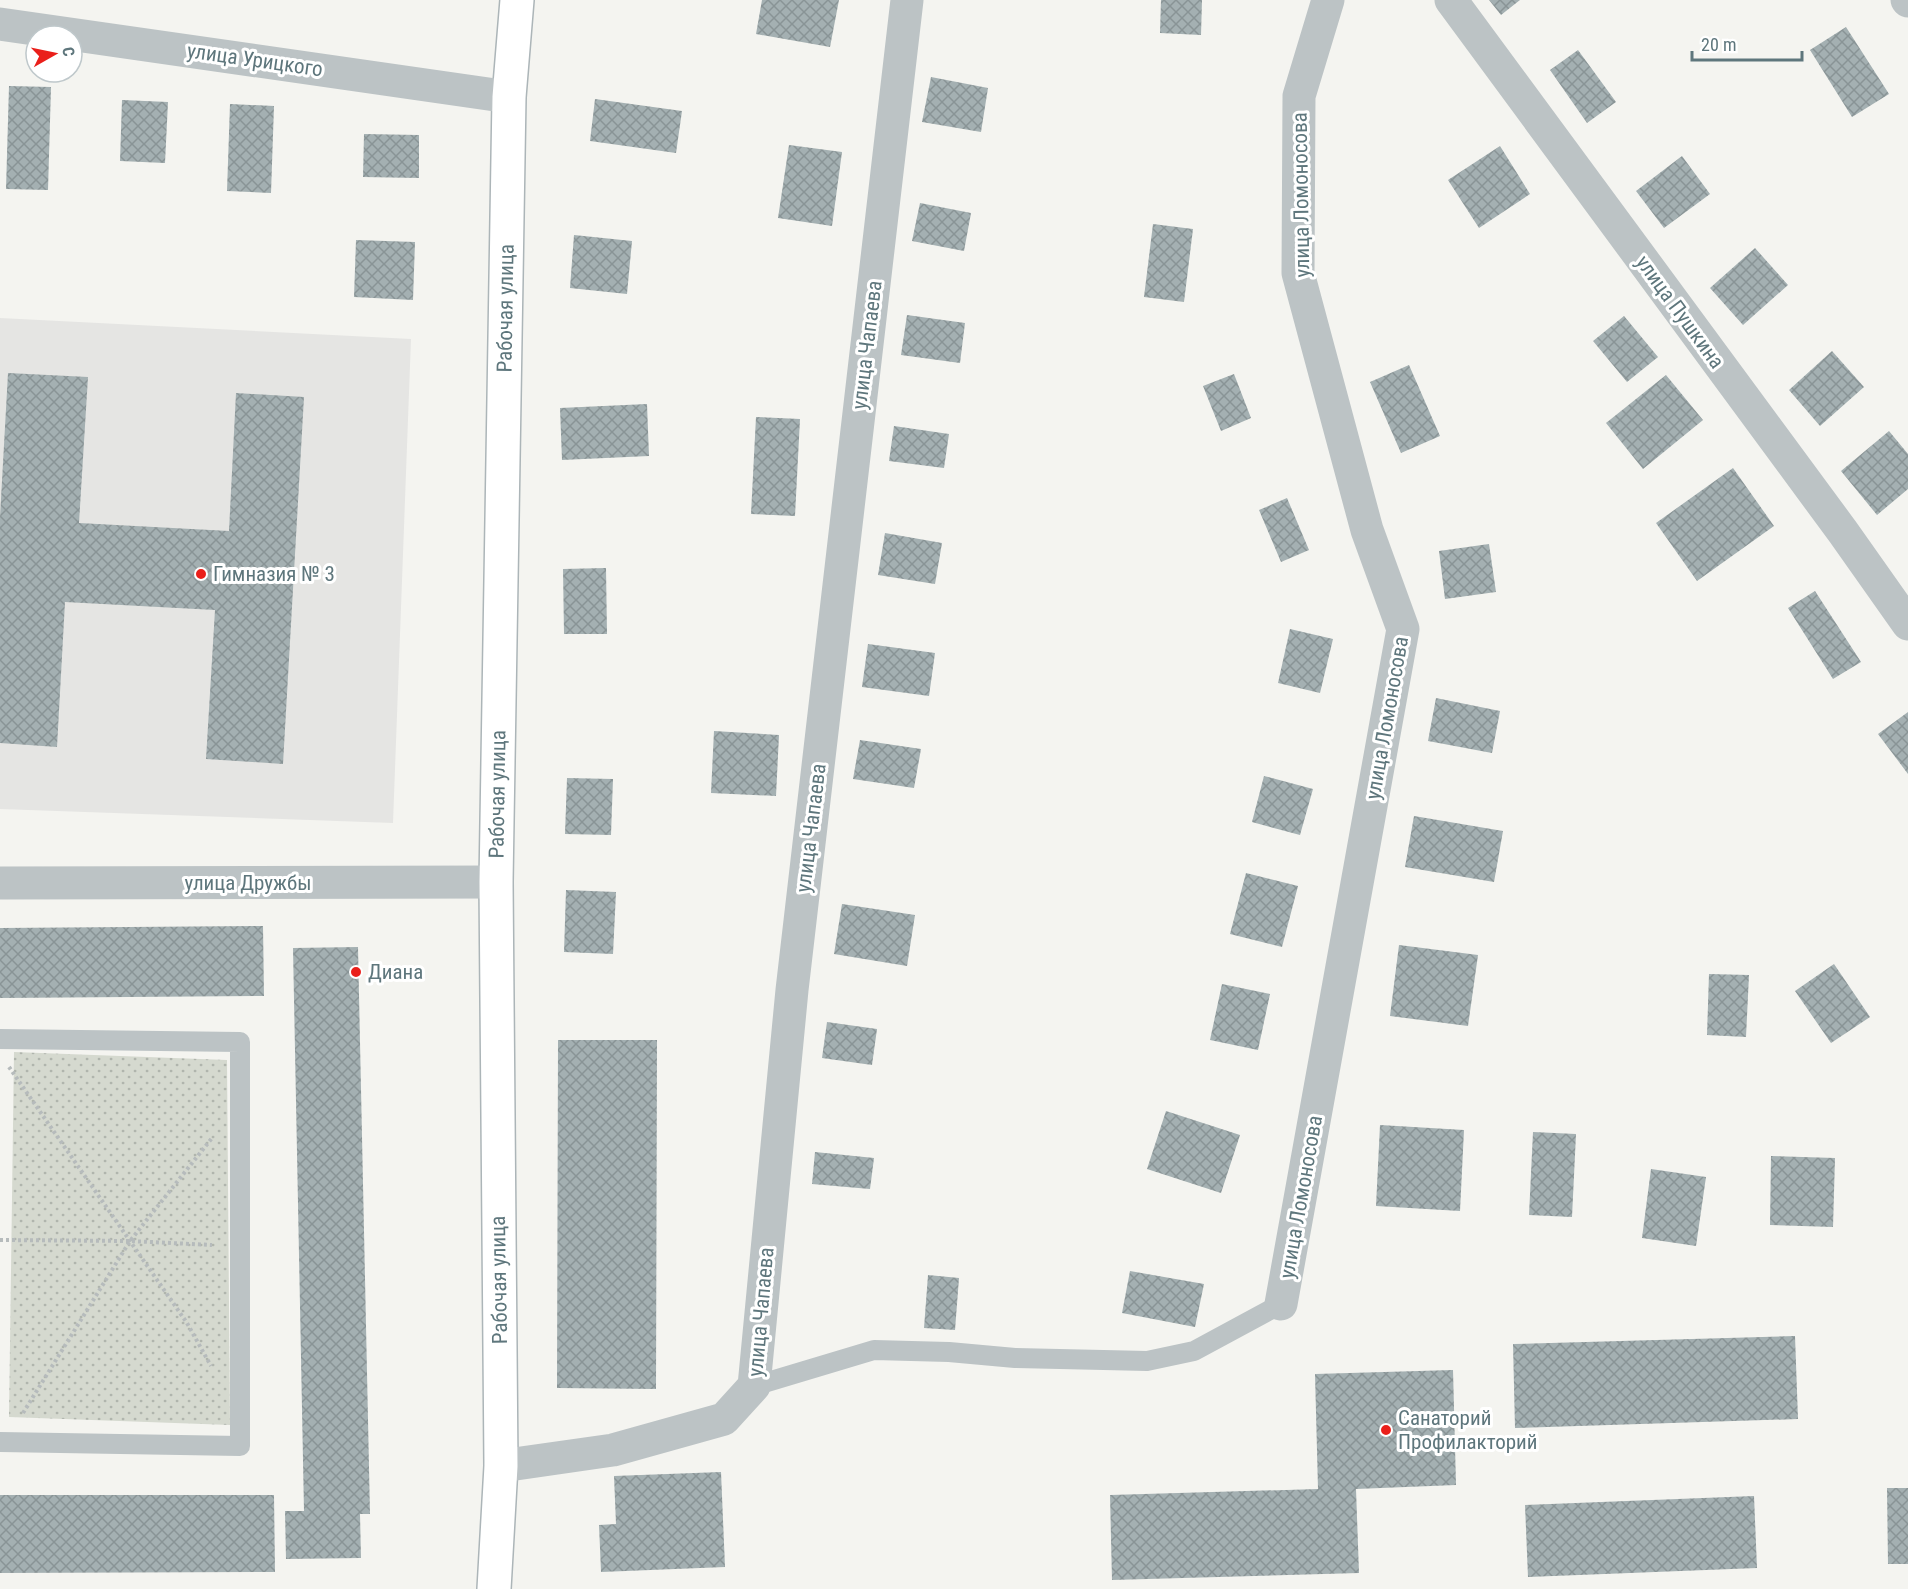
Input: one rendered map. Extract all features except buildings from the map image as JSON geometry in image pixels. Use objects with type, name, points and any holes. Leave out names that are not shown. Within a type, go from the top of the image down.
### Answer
[{"type":"street","name":"Рабочая улица","points":[[494,1589],[501,1466],[496,882],[509,97],[517,0]]},
{"type":"street","name":"улица Чапаева","points":[[501,1466],[613,1450],[724,1419],[754,1386],[792,990],[908,0]]},
{"type":"street","name":"улица Ломоносова","points":[[1281,1304],[1403,629],[1367,530],[1298,273],[1299,96],[1328,0]]},
{"type":"street","name":"улица Пушкина","points":[[1450,0],[1815,494],[1908,624]]},
{"type":"street","name":"улица Урицкого","points":[[0,24],[509,97]]},
{"type":"street","name":"улица Дружбы","points":[[0,883],[496,882]]},
{"type":"lane","points":[[0,1039],[240,1042],[240,1446],[2,1442]]},
{"type":"lane","points":[[754,1386],[874,1350],[949,1352],[1015,1359],[1147,1361],[1194,1350],[1281,1304]]},
{"type":"path","points":[[6,1063],[187,1323],[213,1371]]},
{"type":"path","points":[[2,1442],[130,1241],[240,1102]]},
{"type":"path","points":[[0,1240],[130,1241],[239,1246]]},
{"type":"shaded area","name":"Гимназия № 3","points":[[0,318],[411,339],[393,823],[0,809]]},
{"type":"shaded area","points":[[14,1052],[227,1060],[230,1425],[9,1417]]},
{"type":"place","name":"Гимназия № 3","points":[[201,574]]},
{"type":"place","name":"Диана","points":[[356,972]]},
{"type":"place","name":"Санаторий Профилакторий","points":[[1386,1430]]}]
